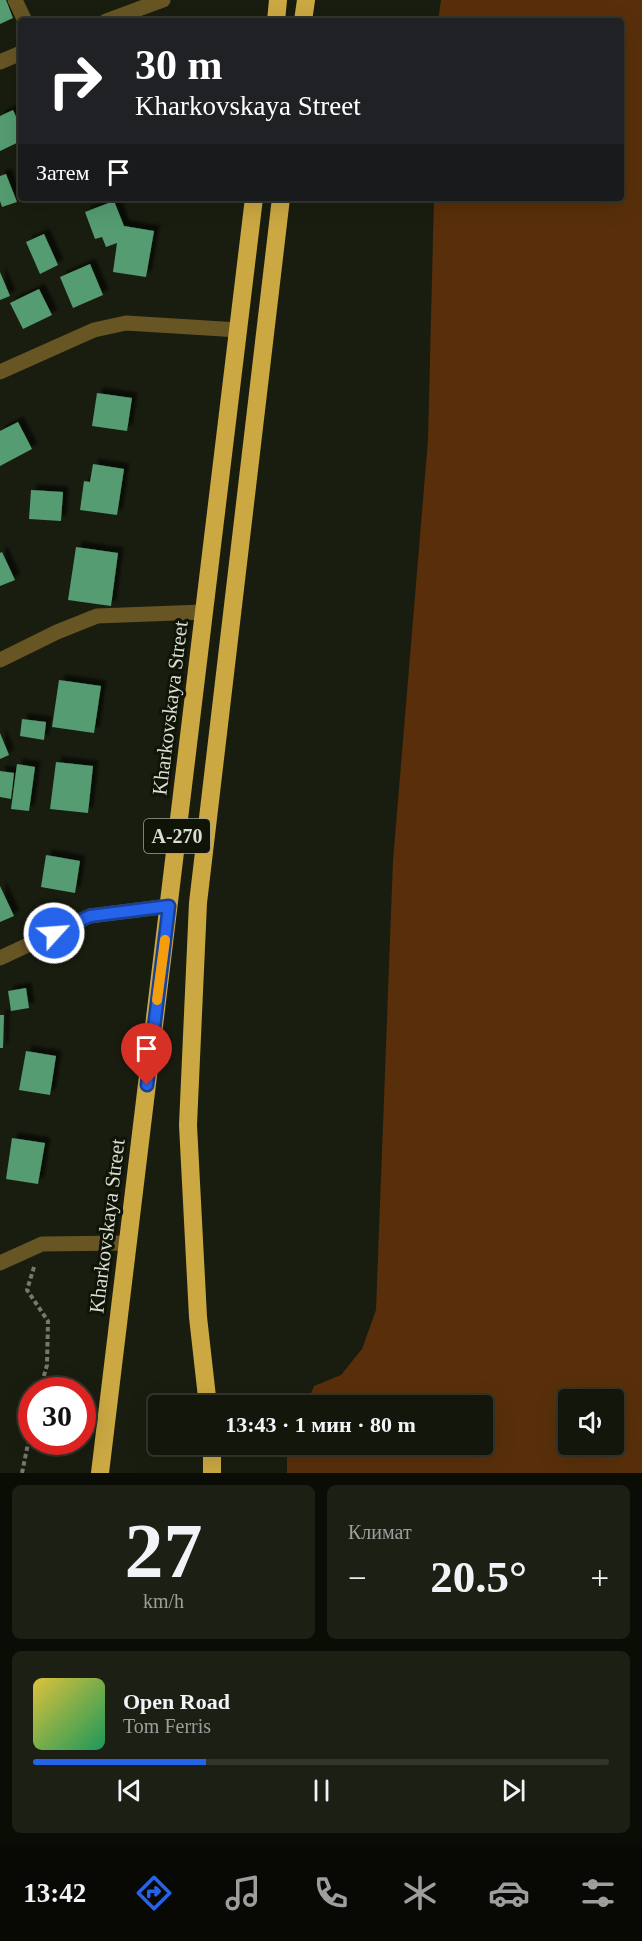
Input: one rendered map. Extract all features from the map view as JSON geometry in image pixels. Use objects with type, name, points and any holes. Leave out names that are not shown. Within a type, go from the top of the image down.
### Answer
[{"type":"highway","points":[[276,18],[278,0]]},
{"type":"highway","points":[[303,18],[306,0]]},
{"type":"highway","name":"Kharkovskaya Street","points":[[100,1473],[254,201]]},
{"type":"highway","name":"А-270","points":[[207,1395],[198,1317],[188,1125],[198,903],[281,201]]},
{"type":"highway","points":[[212,1455],[212,1473]]},
{"type":"street","points":[[15,0],[24,18]]},
{"type":"street","points":[[114,18],[163,0]]},
{"type":"street","points":[[0,62],[18,54]]},
{"type":"street","points":[[0,372],[94,330],[126,323],[239,330]]},
{"type":"street","points":[[0,660],[57,632],[97,616],[203,612]]},
{"type":"street","points":[[0,958],[90,916],[169,906]]},
{"type":"street","points":[[0,1263],[42,1244],[127,1242]]},
{"type":"path","points":[[42,1244],[27,1290],[48,1321],[47,1365],[44,1377]]},
{"type":"path","points":[[22,1473],[26,1455]]},
{"type":"shaded area","points":[[441,0],[642,0],[642,1473],[287,1473],[287,1455],[493,1455],[493,1395],[310,1395],[314,1386],[341,1375],[362,1349],[376,1310],[393,861],[428,440],[434,201],[624,201],[624,18],[438,18]]},
{"type":"building","points":[[0,0],[6,0],[13,18],[0,24]]},
{"type":"building","points":[[13,110],[18,121],[18,142],[0,151],[0,116]]},
{"type":"building","points":[[6,174],[17,202],[2,207],[0,176]]},
{"type":"building","points":[[114,201],[124,226],[154,231],[146,277],[113,272],[117,243],[106,247],[102,237],[95,239],[85,212]]},
{"type":"building","points":[[44,234],[58,265],[40,274],[26,242]]},
{"type":"building","points":[[90,264],[103,295],[73,308],[60,277]]},
{"type":"building","points":[[0,272],[10,296],[0,300]]},
{"type":"building","points":[[39,289],[52,315],[23,329],[10,303]]},
{"type":"building","points":[[97,393],[132,398],[127,431],[92,426]]},
{"type":"building","points":[[18,422],[32,449],[0,466],[0,431]]},
{"type":"building","points":[[93,464],[124,469],[117,515],[80,510],[84,481],[90,482]]},
{"type":"building","points":[[31,490],[63,492],[61,521],[29,519]]},
{"type":"building","points":[[76,547],[118,553],[111,606],[68,600]]},
{"type":"building","points":[[2,552],[15,580],[0,586],[0,553]]},
{"type":"building","points":[[59,680],[101,686],[94,733],[52,727]]},
{"type":"building","points":[[22,719],[46,722],[44,740],[20,736]]},
{"type":"building","points":[[0,733],[9,755],[0,759]]},
{"type":"building","points":[[56,762],[93,766],[88,813],[50,809]]},
{"type":"building","points":[[17,764],[35,767],[29,811],[11,809]]},
{"type":"building","points":[[0,771],[14,773],[11,799],[0,797]]},
{"type":"building","points":[[46,855],[80,861],[75,893],[41,887]]},
{"type":"building","points":[[0,886],[14,916],[0,922]]},
{"type":"building","points":[[26,988],[29,1008],[11,1011],[8,991]]},
{"type":"building","points":[[0,1015],[4,1015],[3,1048],[0,1048]]},
{"type":"building","points":[[26,1051],[56,1056],[50,1095],[19,1090]]},
{"type":"building","points":[[12,1138],[45,1143],[38,1184],[6,1179]]},
{"type":"slow traffic","points":[[157,1000],[165,940]]},
{"type":"route","points":[[54,933],[90,916],[169,906],[147,1085]]}]
